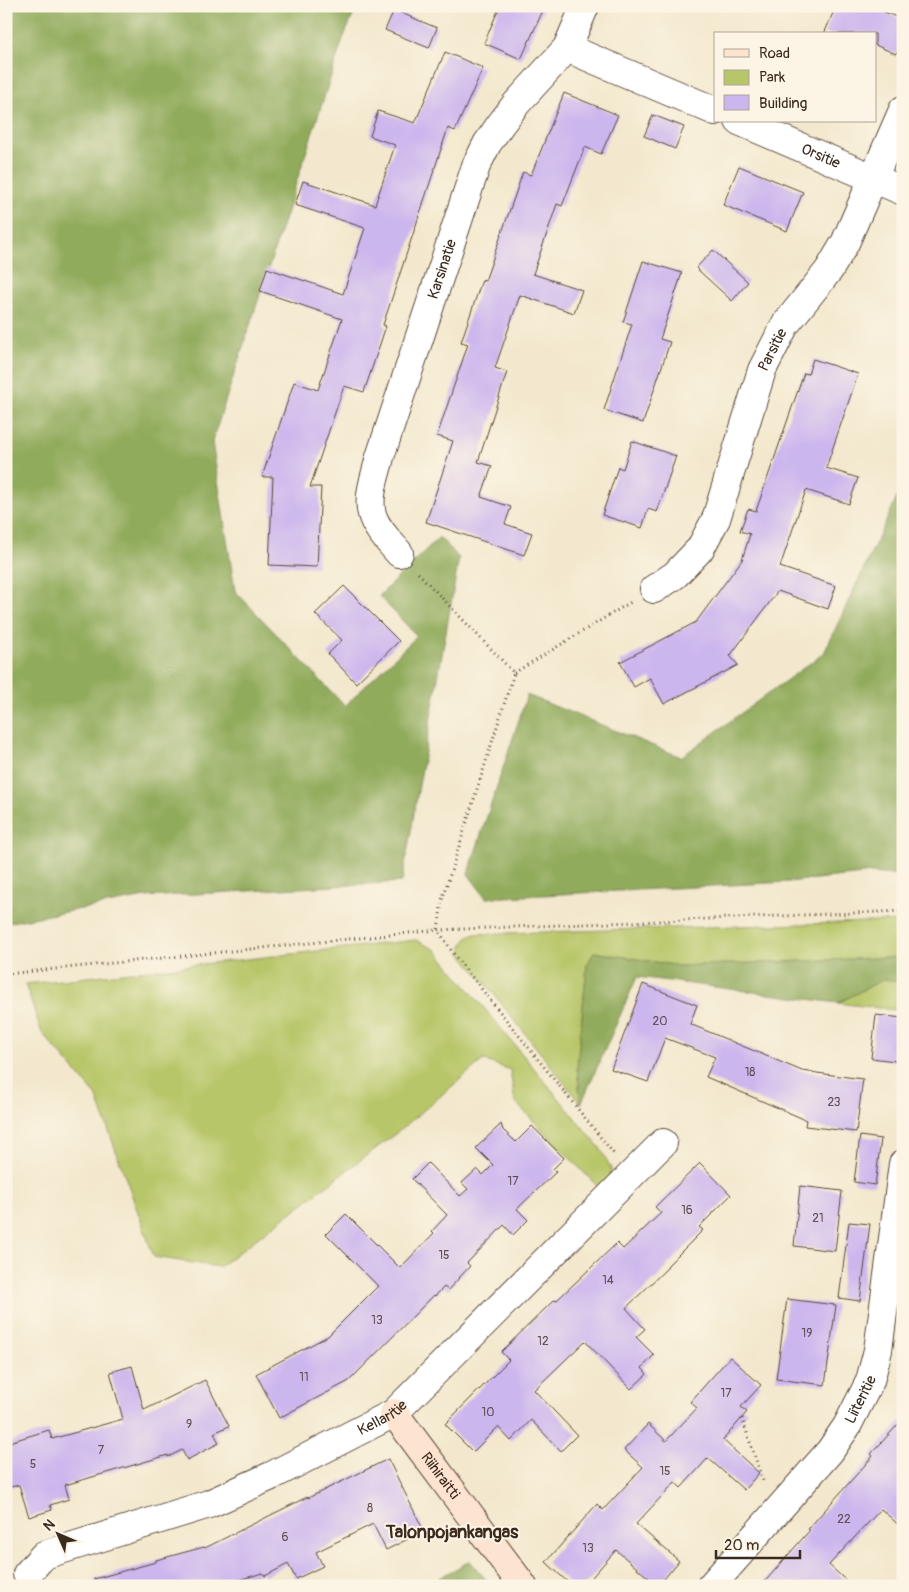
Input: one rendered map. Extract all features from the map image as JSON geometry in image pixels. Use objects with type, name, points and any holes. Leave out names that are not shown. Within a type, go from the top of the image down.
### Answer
[{"type":"street","name":"Karsinatie","points":[[399,553],[380,530],[372,514],[372,493],[380,457],[476,166],[487,144],[516,104],[567,48],[585,6]]},
{"type":"street","points":[[567,48],[714,111]]},
{"type":"street","name":"Parsitie","points":[[654,589],[675,575],[700,549],[716,519],[762,370],[785,325],[829,270],[846,243],[903,110]]},
{"type":"street","name":"Orsitie","points":[[741,122],[903,191]]},
{"type":"street","name":"Kellaritie","points":[[27,1574],[44,1555],[209,1504],[271,1476],[394,1413],[663,1143]]},
{"type":"street","name":"Liiteritie","points":[[711,1586],[830,1451],[847,1426],[870,1381],[878,1350],[903,1164]]},
{"type":"street","name":"Riihiraitti","points":[[394,1413],[523,1586]]},
{"type":"path","points":[[399,553],[514,673]]},
{"type":"path","points":[[631,1175],[455,956],[438,930],[442,900],[514,673],[654,589]]},
{"type":"path","points":[[6,974],[438,930],[903,911]]},
{"type":"path","points":[[742,1418],[767,1492]]},
{"type":"green space","points":[[6,6],[357,6],[343,39],[212,442],[235,591],[345,706],[417,636],[379,596],[439,537],[459,558],[402,882],[145,897],[6,923],[6,457],[11,455],[6,425]]},
{"type":"green space","points":[[903,485],[903,876],[872,873],[788,882],[486,898],[468,874],[527,695],[681,757],[824,653]]},
{"type":"green space","points":[[903,921],[903,957],[679,966],[594,952],[587,965],[577,1068],[581,1104],[461,953],[465,941],[475,934]]},
{"type":"green space","points":[[416,940],[436,950],[600,1148],[611,1168],[612,1182],[602,1191],[515,1102],[510,1070],[483,1060],[399,1131],[219,1267],[154,1257],[96,1095],[42,1033],[25,984]]},
{"type":"green space","points":[[594,952],[679,966],[903,957],[903,982],[884,979],[838,1003],[637,977],[581,1104],[577,1068],[587,965]]},
{"type":"green space","points":[[884,979],[903,982],[903,1011],[838,1003]]},
{"type":"green space","points":[[470,1561],[488,1582],[483,1586],[424,1586]]},
{"type":"building","points":[[500,6],[545,6],[521,59],[484,43]]},
{"type":"building","points":[[836,6],[871,6],[903,20],[903,37],[896,54],[876,45],[876,32],[825,32]]},
{"type":"building","points":[[394,10],[437,28],[429,48],[385,30]]},
{"type":"building","points":[[445,52],[483,68],[455,131],[448,128],[383,325],[386,326],[364,392],[344,386],[310,487],[321,487],[317,567],[269,565],[273,477],[262,477],[294,382],[318,390],[342,319],[260,291],[267,268],[343,294],[365,228],[295,205],[303,181],[375,205],[395,145],[370,136],[378,111],[415,123]]},
{"type":"building","points":[[564,93],[618,115],[601,154],[585,147],[562,206],[557,204],[533,274],[582,290],[574,313],[520,295],[495,368],[507,372],[478,462],[492,466],[481,497],[511,507],[505,524],[532,533],[524,555],[426,522],[453,441],[437,436],[468,344],[461,342],[482,280],[485,281],[523,172],[531,175]]},
{"type":"building","points":[[653,115],[684,127],[675,149],[644,136]]},
{"type":"building","points":[[739,166],[803,192],[787,231],[723,205]]},
{"type":"building","points":[[713,250],[748,282],[732,301],[696,268]]},
{"type":"building","points":[[643,261],[682,273],[660,339],[670,342],[643,423],[604,410],[632,324],[623,322]]},
{"type":"building","points":[[813,359],[858,374],[826,468],[858,478],[849,504],[806,490],[780,567],[836,586],[828,609],[778,591],[730,656],[738,665],[664,704],[650,678],[634,687],[620,662],[696,622],[742,560],[750,534],[740,531],[748,509],[756,511],[804,373],[808,374]]},
{"type":"building","points":[[632,441],[676,456],[657,512],[648,509],[642,528],[602,515],[618,467],[623,469]]},
{"type":"building","points":[[344,586],[399,641],[356,683],[328,654],[342,640],[315,614]]},
{"type":"building","points":[[643,984],[697,1005],[690,1024],[802,1071],[863,1079],[856,1132],[805,1126],[806,1120],[706,1077],[715,1057],[665,1038],[648,1082],[611,1069]]},
{"type":"building","points":[[876,1015],[903,1018],[903,1062],[871,1058]]},
{"type":"building","points":[[501,1124],[503,1130],[516,1142],[532,1126],[564,1158],[553,1169],[556,1172],[517,1209],[528,1220],[513,1235],[504,1225],[467,1263],[470,1266],[448,1290],[444,1287],[434,1295],[349,1381],[279,1418],[256,1374],[328,1336],[378,1286],[326,1234],[346,1214],[400,1268],[434,1233],[432,1231],[447,1215],[412,1179],[428,1163],[460,1196],[468,1189],[462,1183],[477,1169],[483,1175],[493,1165],[476,1148]]},
{"type":"building","points":[[860,1136],[881,1139],[875,1185],[854,1182]]},
{"type":"building","points":[[700,1163],[731,1195],[699,1227],[703,1230],[626,1308],[645,1329],[636,1337],[654,1355],[642,1368],[647,1374],[631,1389],[585,1341],[534,1390],[577,1435],[561,1451],[531,1420],[511,1441],[498,1427],[473,1452],[445,1424],[509,1360],[501,1352],[554,1300],[556,1301],[617,1243],[623,1249],[661,1213],[655,1207]]},
{"type":"building","points":[[800,1186],[842,1191],[835,1251],[794,1246]]},
{"type":"building","points":[[849,1222],[870,1224],[860,1301],[839,1298]]},
{"type":"building","points":[[787,1299],[836,1305],[825,1385],[776,1379]]},
{"type":"building","points":[[730,1357],[761,1385],[741,1407],[747,1412],[723,1440],[759,1473],[744,1490],[708,1458],[681,1488],[675,1482],[636,1524],[679,1561],[658,1586],[616,1550],[584,1586],[572,1586],[546,1562],[597,1504],[603,1510],[643,1467],[624,1450],[648,1424],[666,1441],[697,1408],[690,1402]]},
{"type":"building","points":[[132,1366],[144,1410],[205,1380],[229,1426],[214,1433],[219,1443],[187,1460],[182,1450],[168,1457],[168,1455],[65,1485],[69,1499],[50,1505],[52,1510],[29,1517],[19,1485],[6,1488],[6,1443],[49,1430],[52,1439],[123,1419],[110,1372]]},
{"type":"building","points":[[903,1419],[903,1529],[881,1509],[829,1565],[852,1586],[761,1586],[810,1530],[808,1529],[873,1456],[871,1454]]},
{"type":"building","points":[[388,1459],[424,1531],[386,1550],[373,1524],[316,1552],[323,1566],[296,1579],[288,1564],[265,1576],[263,1573],[217,1586],[95,1586],[94,1579],[156,1562],[156,1560],[205,1548]]},
{"type":"district","name":"Talonpojankangas","points":[[452,1532]]}]
